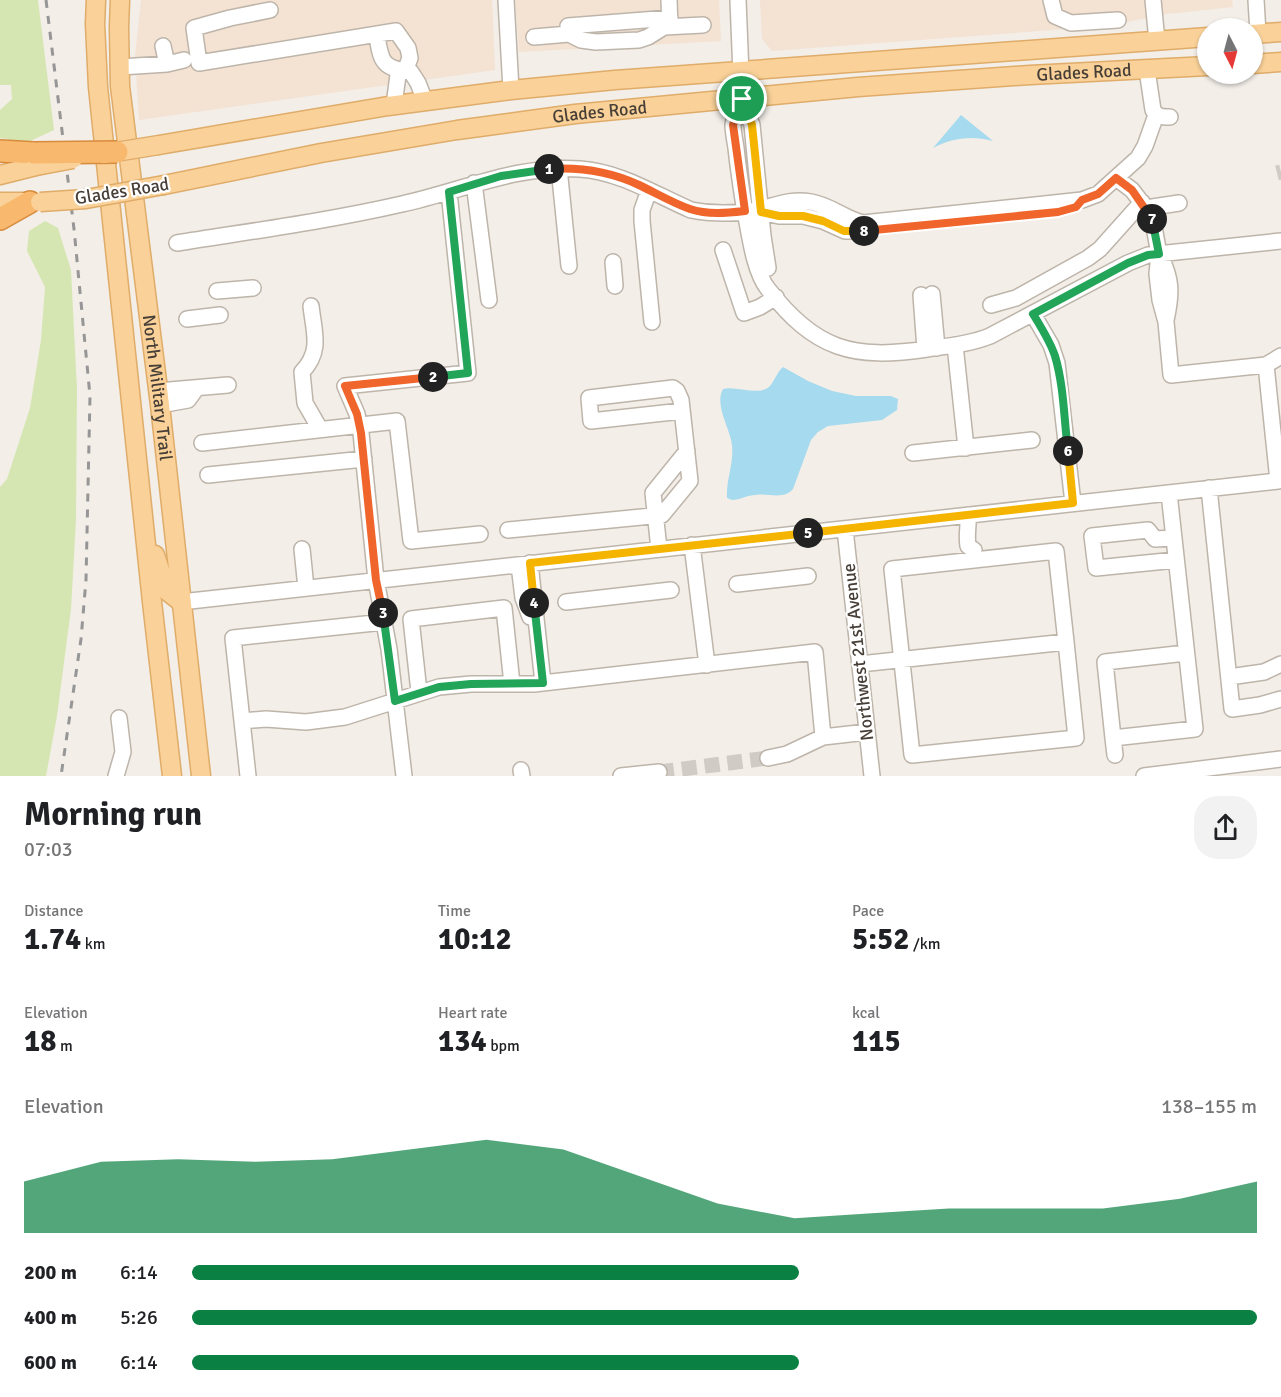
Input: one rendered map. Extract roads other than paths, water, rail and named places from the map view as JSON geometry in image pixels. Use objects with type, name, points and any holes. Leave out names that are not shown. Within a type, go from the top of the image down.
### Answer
[{"type":"highway","points":[[0,151],[35,160],[117,152]]},
{"type":"highway","points":[[0,219],[35,202]]},
{"type":"main road","name":"North Military Trail","points":[[96,0],[98,87],[172,776]]},
{"type":"main road","name":"North Military Trail","points":[[120,0],[120,86],[159,398],[201,776]]},
{"type":"main road","points":[[1263,33],[1281,32]]},
{"type":"main road","name":"Glades Road","points":[[117,152],[394,105],[512,90],[1197,38]]},
{"type":"main road","points":[[1263,63],[1281,62]]},
{"type":"main road","name":"Glades Road","points":[[0,202],[86,199],[321,153],[457,130],[575,114],[858,87],[1197,67]]},
{"type":"main road","points":[[0,175],[35,160]]},
{"type":"main road","points":[[143,519],[167,591],[181,602]]},
{"type":"street","points":[[506,0],[512,90]]},
{"type":"street","points":[[669,0],[670,23]]},
{"type":"street","points":[[738,0],[742,99],[752,125],[757,265],[767,289],[803,326],[822,340],[841,349],[877,353],[955,345],[990,336],[1128,263],[1148,255],[1281,241]]},
{"type":"street","points":[[1051,0],[1055,16],[1071,23],[1118,20]]},
{"type":"street","points":[[1153,0],[1157,41]]},
{"type":"street","points":[[1255,18],[1256,0]]},
{"type":"street","points":[[270,10],[194,28],[199,63],[396,30],[408,48],[410,58],[407,66],[400,73],[394,105]]},
{"type":"street","points":[[534,37],[569,34],[590,42],[639,40],[648,38],[670,23]]},
{"type":"street","points":[[568,26],[670,23],[704,25]]},
{"type":"street","points":[[377,36],[380,58],[389,68],[400,73],[411,72],[425,101]]},
{"type":"street","points":[[163,45],[167,64]]},
{"type":"street","points":[[120,67],[167,64],[184,60]]},
{"type":"street","points":[[177,243],[384,208],[517,173],[559,168],[606,174],[649,190],[691,210],[708,213],[755,211],[785,201],[812,202],[826,206],[848,219],[863,224],[1082,200],[1098,194],[1142,153],[1163,116],[1150,102],[1147,70]]},
{"type":"street","points":[[559,168],[568,266]]},
{"type":"street","points":[[1116,178],[1132,190],[1152,216],[1159,254],[1168,271],[1171,299],[1166,322],[1171,375],[1266,365],[1281,356]]},
{"type":"street","points":[[474,183],[489,300]]},
{"type":"street","points":[[649,190],[642,210],[642,221],[652,322]]},
{"type":"street","points":[[404,776],[384,622],[376,580],[360,425],[345,386],[468,373],[449,192]]},
{"type":"street","points":[[992,305],[1016,298],[1088,258],[1144,205],[1179,203]]},
{"type":"street","points":[[723,250],[744,313],[776,297]]},
{"type":"street","points":[[613,262],[615,286]]},
{"type":"street","points":[[218,291],[253,288]]},
{"type":"street","points":[[926,294],[931,348]]},
{"type":"street","points":[[311,306],[315,349],[310,364],[302,372],[305,403],[320,429]]},
{"type":"street","points":[[1033,314],[1051,345],[1057,363],[1073,503]]},
{"type":"street","points":[[187,319],[220,315]]},
{"type":"street","points":[[955,345],[966,448]]},
{"type":"street","points":[[181,602],[845,529],[969,521],[1073,503],[1280,480],[1275,383],[1266,365]]},
{"type":"street","points":[[159,398],[188,400],[196,389],[228,385]]},
{"type":"street","points":[[508,530],[659,515],[690,481],[681,400],[678,391],[673,388],[589,398],[591,421],[682,411]]},
{"type":"street","points":[[202,442],[397,421],[411,541],[480,534]]},
{"type":"street","points":[[913,453],[1032,440]]},
{"type":"street","points":[[659,549],[659,515],[653,492],[687,451]]},
{"type":"street","points":[[208,475],[364,459]]},
{"type":"street","points":[[1209,488],[1232,709],[1281,699]]},
{"type":"street","points":[[1113,738],[1195,729],[1168,493]]},
{"type":"street","points":[[969,521],[966,533],[968,546],[975,555]]},
{"type":"street","name":"Northwest 21st Avenue","points":[[845,529],[872,776]]},
{"type":"street","points":[[1173,538],[1155,539],[1148,530],[1092,536],[1096,568],[1176,560]]},
{"type":"street","points":[[696,545],[711,664]]},
{"type":"street","points":[[302,549],[306,588]]},
{"type":"street","points":[[1056,551],[1076,738],[912,755],[892,569],[975,555],[1056,551]]},
{"type":"street","points":[[524,564],[525,605],[537,633],[543,683]]},
{"type":"street","points":[[737,584],[808,576]]},
{"type":"street","points":[[566,602],[671,590]]},
{"type":"street","points":[[419,692],[411,619],[504,608],[512,684]]},
{"type":"street","points":[[248,776],[233,638],[384,622]]},
{"type":"street","points":[[860,664],[1066,642]]},
{"type":"street","points":[[242,721],[324,720],[354,715],[419,692],[460,685],[543,683],[815,652],[823,737]]},
{"type":"street","points":[[1115,755],[1106,662],[1186,653]]},
{"type":"street","points":[[1229,677],[1264,672],[1281,664]]},
{"type":"street","points":[[119,718],[127,776]]},
{"type":"street","points":[[768,758],[787,754],[823,737],[867,732]]},
{"type":"street","points":[[116,776],[123,752]]},
{"type":"street","points":[[1144,776],[1281,759]]},
{"type":"street","points":[[621,776],[659,772]]},
{"type":"water","points":[[961,115],[993,141],[962,138],[933,148]]},
{"type":"water","points":[[783,367],[832,391],[856,396],[891,396],[898,399],[897,410],[882,420],[828,426],[818,432],[811,440],[793,489],[789,492],[781,495],[753,495],[735,500],[727,498],[732,445],[721,409],[723,389],[760,391],[770,386]]},
{"type":"tunnel","points":[[1277,173],[1281,172]]},
{"type":"tunnel","points":[[659,772],[768,758]]},
{"type":"railway","points":[[46,0],[74,229],[90,396],[86,580],[81,639],[61,776]]}]
